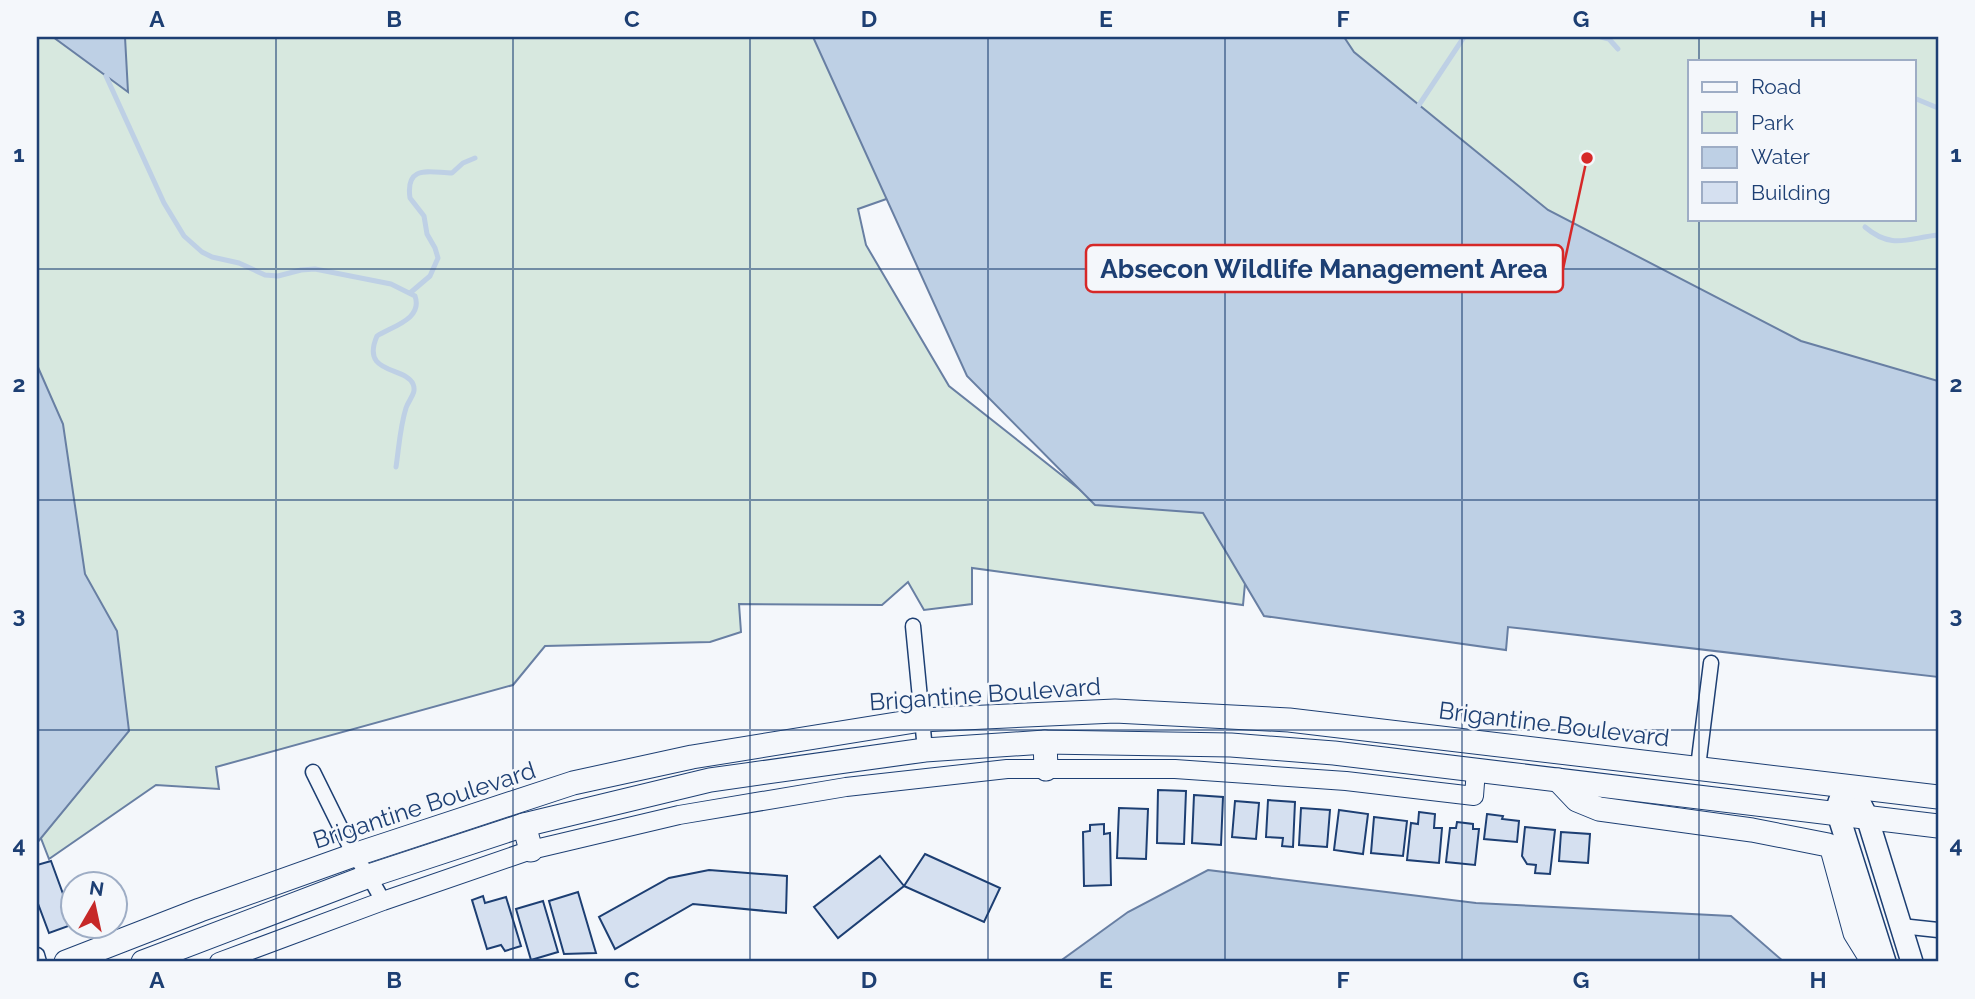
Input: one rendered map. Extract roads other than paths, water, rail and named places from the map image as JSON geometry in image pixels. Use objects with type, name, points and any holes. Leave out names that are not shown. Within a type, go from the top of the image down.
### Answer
[{"type":"main road","name":"Brigantine Boulevard","points":[[66,962],[354,855],[573,783],[705,755],[921,720],[1115,711],[1289,720],[1938,797]]},
{"type":"main road","name":"Brigantine Boulevard","points":[[143,962],[369,876],[524,825],[710,780],[925,750],[1045,742],[1231,745],[1334,753],[1938,826]]},
{"type":"main road","points":[[1045,742],[1046,769]]},
{"type":"main road","points":[[1558,780],[1577,800],[1599,809],[1752,830],[1828,845],[1837,865],[1855,933],[1873,962]]},
{"type":"main road","points":[[1885,962],[1838,814],[1839,800],[1845,786],[1859,800],[1867,817],[1912,962]]},
{"type":"main road","points":[[524,825],[531,849]]},
{"type":"street","points":[[914,626],[925,750]]},
{"type":"street","points":[[1698,767],[1711,663]]},
{"type":"street","points":[[219,962],[531,849],[679,815],[779,796],[1007,769],[1175,769],[1346,781],[1474,796],[1476,770]]},
{"type":"street","points":[[313,772],[354,855],[383,901]]},
{"type":"street","points":[[1900,926],[1938,930]]},
{"type":"street","points":[[37,955],[39,962]]},
{"type":"water","points":[[53,37],[125,37],[128,92]]},
{"type":"water","points":[[813,37],[1344,37],[1354,52],[1548,210],[1801,341],[1938,381],[1938,677],[1508,627],[1506,650],[1264,616],[1203,513],[1095,505],[967,376]]},
{"type":"water","points":[[37,365],[63,424],[85,574],[117,631],[129,731],[37,843]]},
{"type":"water","points":[[1208,870],[1476,903],[1731,916],[1784,962],[1059,962],[1128,912]]},
{"type":"waterway","points":[[1419,105],[1464,37]]},
{"type":"waterway","points":[[1601,37],[1609,39],[1618,49]]},
{"type":"waterway","points":[[106,76],[164,203],[184,236],[202,252],[239,263],[265,275],[278,276],[315,269],[391,284],[415,296],[415,311],[405,321],[377,336],[373,349],[379,364],[402,374],[414,387],[402,422],[396,467]]},
{"type":"waterway","points":[[1916,99],[1938,108]]},
{"type":"waterway","points":[[410,293],[430,276],[438,258],[427,234],[424,216],[410,198],[412,179],[422,172],[452,173],[463,163],[475,158]]},
{"type":"waterway","points":[[1865,227],[1884,238],[1900,241],[1938,235]]},
{"type":"place","name":"Absecon Wildlife Management Area","points":[[1587,158]]}]
